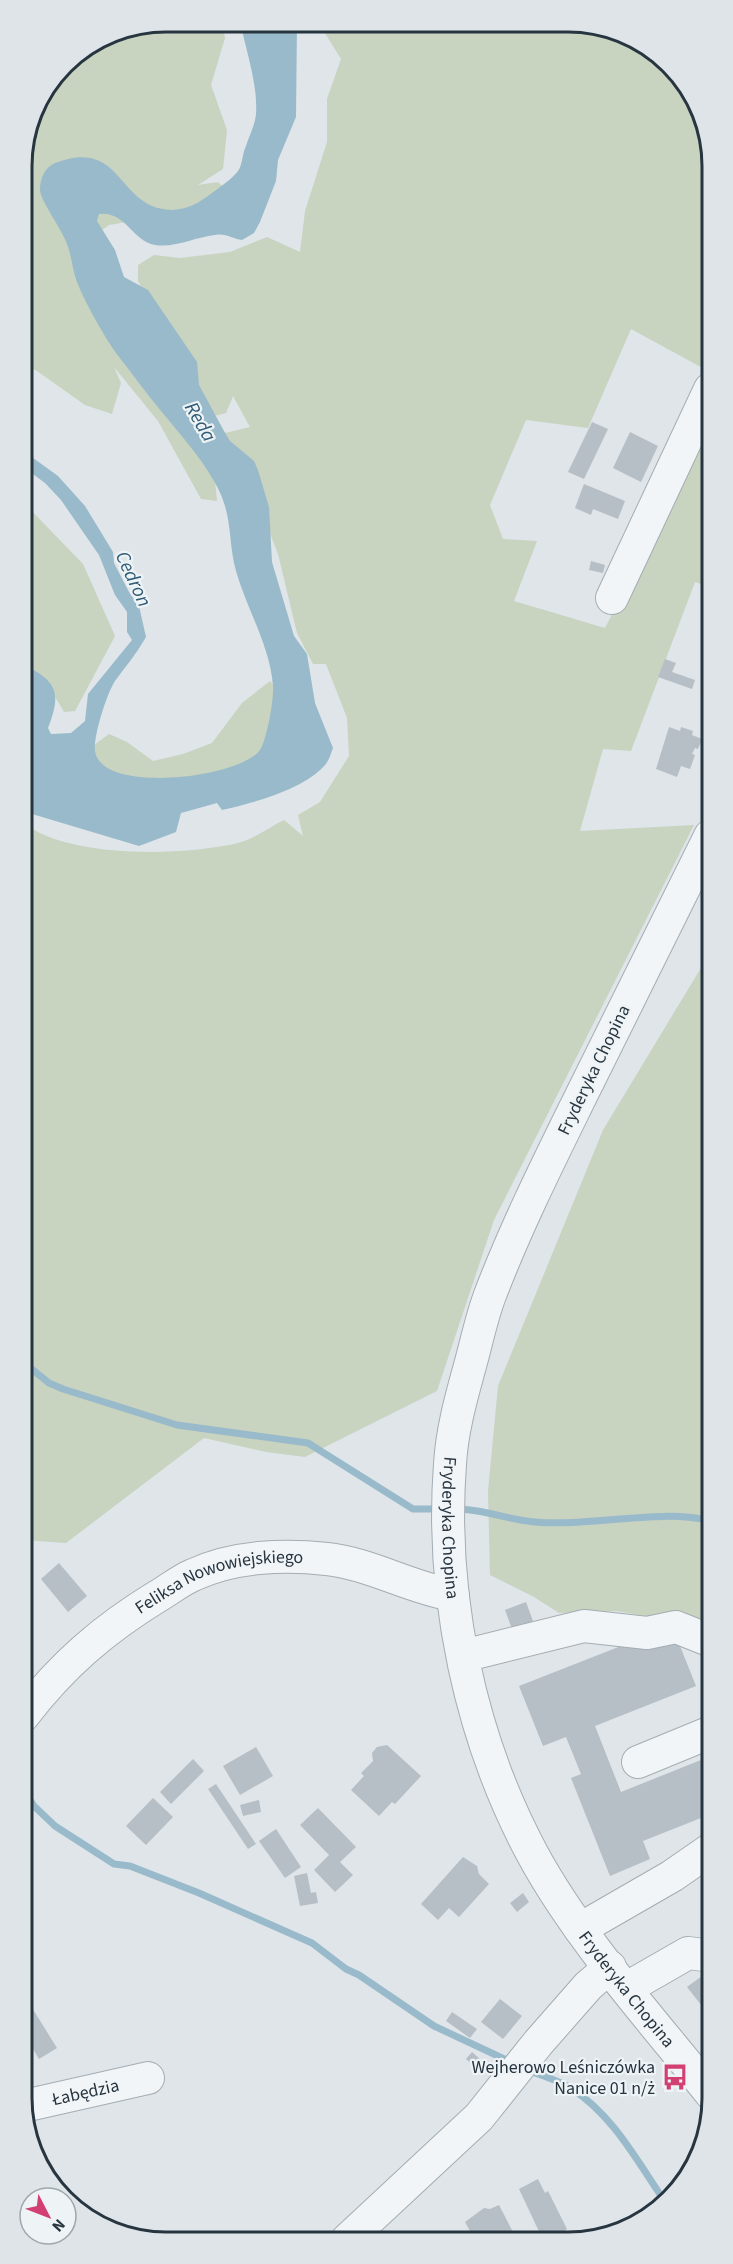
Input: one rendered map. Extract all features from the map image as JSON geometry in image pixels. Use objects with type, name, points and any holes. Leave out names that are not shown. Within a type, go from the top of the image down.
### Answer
[{"type":"street","points":[[612,598],[702,406]]},
{"type":"street","name":"Fryderyka Chopina","points":[[701,2081],[580,1929],[532,1854],[501,1788],[477,1719],[463,1656],[453,1595],[449,1527],[450,1463],[460,1403],[489,1297],[541,1178],[702,853]]},
{"type":"street","name":"Feliksa Nowowiejskiego","points":[[32,1704],[47,1685],[115,1623],[194,1574],[233,1563],[253,1558],[327,1559],[366,1566],[424,1590],[453,1595]]},
{"type":"street","points":[[463,1656],[584,1626],[646,1634],[676,1627],[701,1637]]},
{"type":"street","points":[[638,1762],[701,1736]]},
{"type":"street","points":[[580,1929],[672,1876],[701,1856]]},
{"type":"street","points":[[356,2232],[479,2117],[588,1986],[688,1953],[701,1955]]},
{"type":"street","name":"Łabędzia","points":[[32,2104],[148,2078]]},
{"type":"green space","points":[[224,32],[225,38],[211,85],[227,130],[223,169],[198,185],[218,182],[228,191],[209,208],[109,225],[90,239],[215,480],[217,501],[201,499],[158,421],[114,367],[121,383],[112,414],[85,405],[32,368],[32,157],[36,131],[45,106],[59,84],[77,65],[106,45],[148,33]]},
{"type":"green space","points":[[324,32],[576,32],[594,34],[627,45],[649,59],[674,84],[691,114],[699,139],[702,166],[702,368],[631,329],[588,428],[526,420],[490,505],[503,539],[537,541],[514,601],[605,628],[702,442],[702,584],[695,582],[631,751],[603,749],[580,831],[694,825],[494,1220],[437,1391],[305,1457],[266,1452],[204,1438],[66,1543],[32,1541],[32,828],[67,843],[96,848],[158,852],[238,843],[284,820],[303,836],[298,815],[320,802],[349,756],[347,718],[326,664],[313,664],[297,633],[278,554],[247,473],[225,433],[250,427],[233,396],[226,413],[214,416],[138,281],[138,265],[154,255],[180,258],[230,252],[267,237],[300,252],[305,211],[327,142],[327,99],[341,59]]},
{"type":"green space","points":[[32,511],[83,564],[115,636],[75,711],[64,712],[46,681],[32,673]]},
{"type":"green space","points":[[270,681],[290,708],[251,799],[61,769],[109,734],[127,742],[153,761],[183,754],[212,743],[242,703]]},
{"type":"green space","points":[[702,967],[701,1625],[616,1611],[559,1613],[534,1597],[490,1575],[488,1491],[498,1386],[603,1130]]},
{"type":"water","name":"Reda","points":[[242,32],[297,32],[296,117],[278,160],[276,181],[254,233],[242,240],[219,235],[163,246],[140,238],[116,217],[99,214],[97,221],[115,250],[124,277],[148,290],[197,362],[199,385],[230,441],[254,461],[269,507],[272,562],[294,636],[307,654],[315,703],[333,748],[325,765],[304,782],[277,794],[222,810],[217,803],[181,813],[176,832],[139,846],[32,814],[32,669],[43,676],[53,689],[55,705],[48,728],[51,734],[71,733],[85,721],[88,694],[132,640],[127,632],[127,612],[115,595],[99,555],[61,500],[32,473],[32,457],[58,476],[85,506],[113,552],[114,563],[139,606],[146,637],[115,681],[105,705],[95,744],[95,751],[103,765],[120,773],[145,777],[172,777],[201,774],[227,768],[247,760],[263,745],[273,692],[271,671],[268,656],[236,571],[225,505],[220,493],[202,462],[116,353],[100,327],[78,284],[67,244],[41,195],[40,186],[45,171],[51,165],[76,157],[93,159],[106,164],[148,204],[176,210],[201,201],[229,180],[240,168],[256,114],[253,79]]},
{"type":"building","points":[[592,422],[608,429],[584,479],[568,472]]},
{"type":"building","points":[[630,432],[658,446],[641,482],[613,468]]},
{"type":"building","points":[[584,484],[625,501],[618,519],[593,509],[591,515],[575,508]]},
{"type":"building","points":[[591,561],[605,565],[603,573],[589,570]]},
{"type":"building","points":[[665,659],[676,663],[672,672],[695,680],[692,689],[658,677]]},
{"type":"building","points":[[669,727],[680,731],[681,727],[693,731],[692,735],[702,739],[698,749],[695,748],[692,754],[695,755],[690,769],[681,766],[677,777],[656,769]]},
{"type":"building","points":[[59,1563],[87,1596],[68,1612],[41,1579]]},
{"type":"building","points":[[526,1602],[533,1621],[512,1629],[505,1610]]},
{"type":"building","points":[[672,1626],[696,1686],[595,1726],[621,1792],[701,1760],[701,1818],[643,1841],[650,1859],[610,1876],[571,1778],[581,1774],[566,1737],[543,1746],[519,1686]]},
{"type":"building","points":[[387,1745],[421,1776],[395,1804],[392,1802],[379,1816],[351,1790],[364,1776],[361,1773],[373,1761],[372,1753],[377,1747]]},
{"type":"building","points":[[256,1747],[273,1776],[240,1795],[223,1766]]},
{"type":"building","points":[[193,1759],[204,1771],[171,1804],[160,1792]]},
{"type":"building","points":[[216,1784],[256,1844],[248,1849],[208,1789]]},
{"type":"building","points":[[153,1798],[173,1817],[146,1845],[126,1826]]},
{"type":"building","points":[[259,1800],[261,1812],[243,1816],[240,1805]]},
{"type":"building","points":[[318,1808],[356,1847],[340,1862],[353,1875],[335,1892],[314,1870],[329,1855],[300,1825]]},
{"type":"building","points":[[276,1829],[301,1867],[285,1878],[259,1841]]},
{"type":"building","points":[[463,1857],[477,1866],[479,1874],[489,1884],[459,1917],[449,1908],[438,1920],[421,1904]]},
{"type":"building","points":[[307,1873],[311,1893],[316,1892],[318,1903],[300,1906],[294,1876]]},
{"type":"building","points":[[523,1893],[529,1902],[517,1912],[510,1903]]},
{"type":"building","points":[[701,1977],[701,2005],[687,1987]]},
{"type":"building","points":[[500,1999],[522,2016],[503,2039],[481,2022]]},
{"type":"building","points":[[32,2008],[57,2048],[39,2059],[32,2047]]},
{"type":"building","points":[[452,2012],[477,2029],[470,2038],[446,2021]]},
{"type":"building","points":[[472,2052],[488,2066],[482,2073],[466,2059]]},
{"type":"building","points":[[538,2179],[545,2193],[548,2191],[567,2229],[563,2232],[539,2232],[519,2189]]},
{"type":"building","points":[[499,2205],[513,2232],[471,2232],[465,2222],[484,2208],[490,2209]]},
{"type":"waterway","points":[[32,1369],[49,1383],[63,1389],[177,1425],[308,1443],[413,1509],[440,1509]]},
{"type":"waterway","points":[[457,1509],[535,1522],[556,1523],[670,1516],[701,1519]]},
{"type":"waterway","points":[[32,1803],[55,1826],[114,1864],[130,1866],[199,1893],[312,1943],[346,1969],[359,1975],[434,2026],[513,2063]]},
{"type":"waterway","points":[[526,2069],[567,2086],[587,2100],[613,2126],[660,2195]]},
{"type":"place","name":"Wejherowo Leśniczówka Nanice 01 n/ż","points":[[675,2077]]},
{"type":"water label","name":"Cedron","points":[[133,579]]}]
